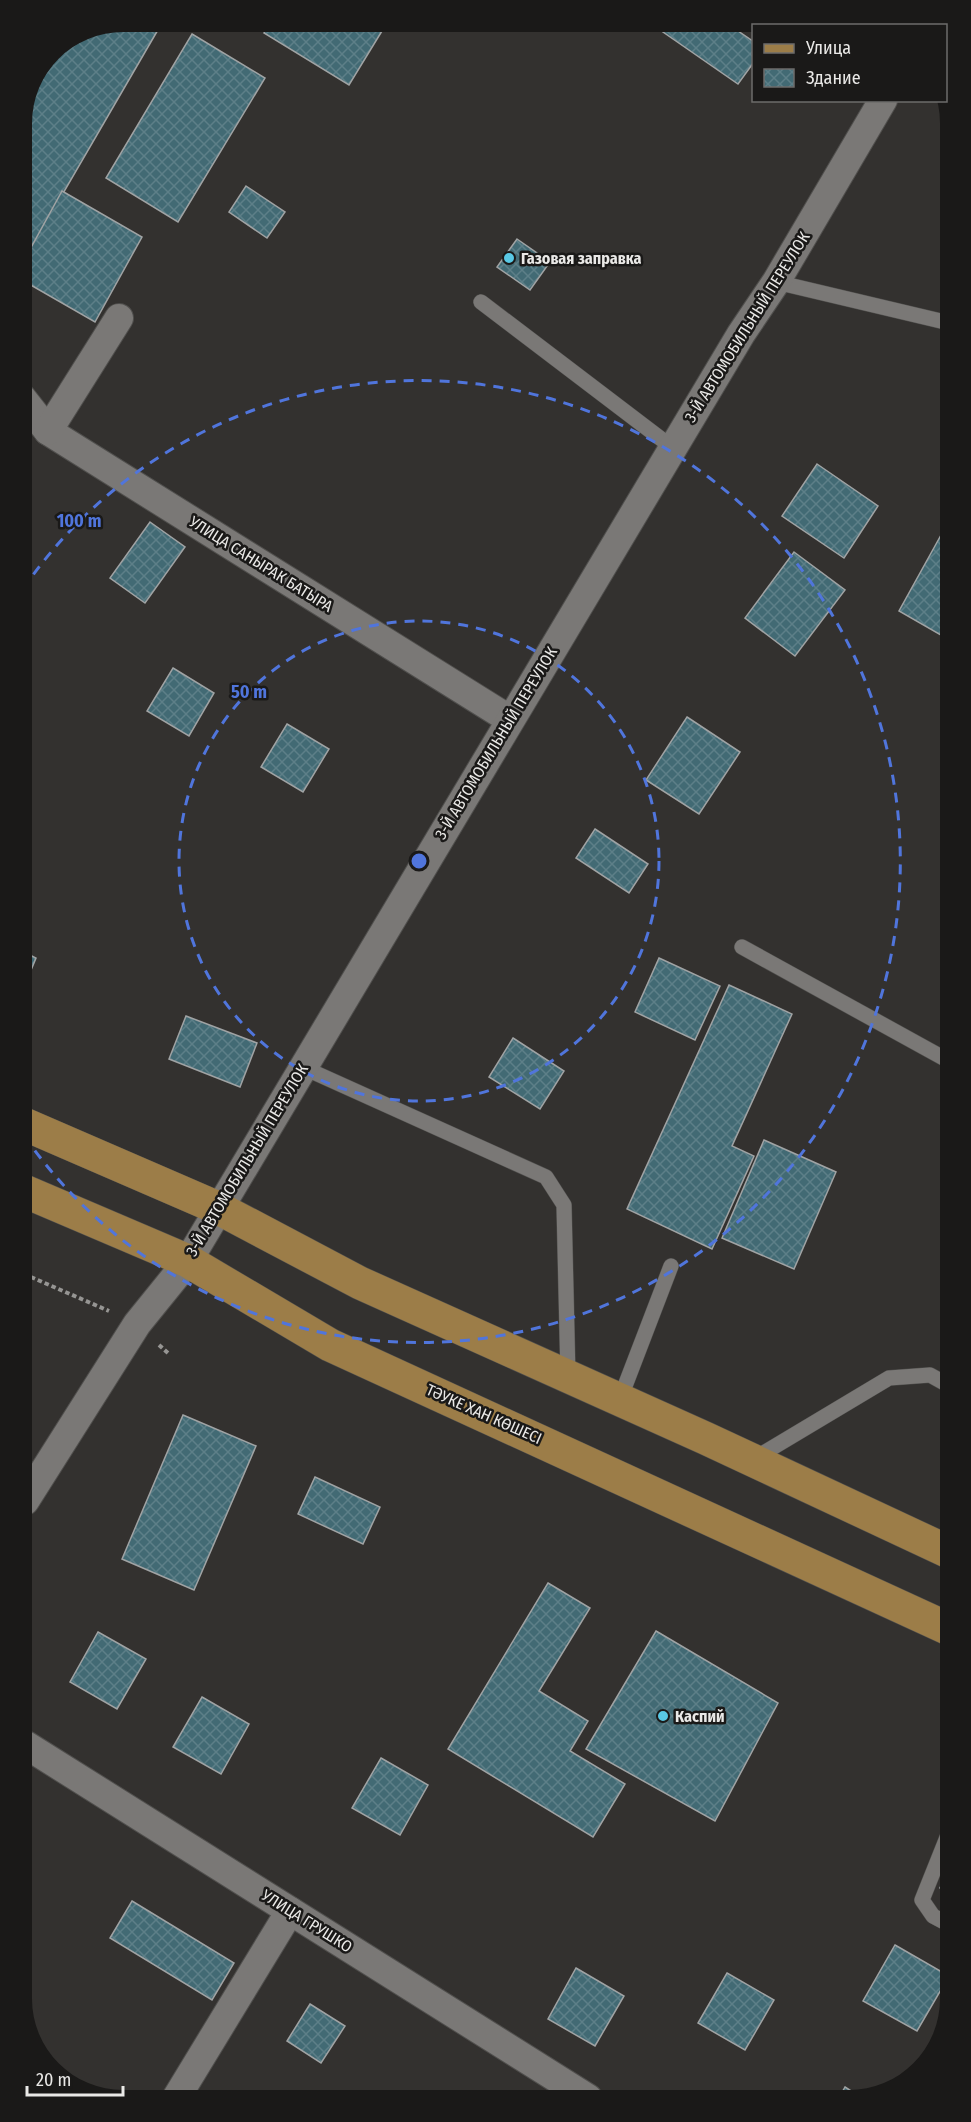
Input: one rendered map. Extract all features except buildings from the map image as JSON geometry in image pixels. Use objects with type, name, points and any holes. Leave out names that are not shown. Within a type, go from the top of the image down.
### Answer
[{"type":"main road","points":[[31,1127],[218,1208],[360,1283],[620,1399],[940,1548]]},
{"type":"main road","name":"ТӘУКЕ ХАН КӨШЕСІ","points":[[31,1194],[188,1261],[330,1345],[940,1625]]},
{"type":"street","name":"3-Й АВТОМОБИЛЬНЫЙ ПЕРЕУЛОК","points":[[31,1491],[137,1324],[188,1261],[509,719],[776,282],[882,102]]},
{"type":"street","points":[[48,431],[119,318]]},
{"type":"street","name":"УЛИЦА САНЫРАК БАТЫРА","points":[[32,410],[48,431],[509,719]]},
{"type":"street","name":"УЛИЦА ГРУШКО","points":[[31,1748],[577,2090]]},
{"type":"street","points":[[181,2090],[290,1911]]},
{"type":"lane","points":[[776,282],[940,321]]},
{"type":"lane","points":[[481,302],[673,448]]},
{"type":"lane","points":[[742,947],[940,1056]]},
{"type":"lane","points":[[302,1067],[546,1177],[564,1205],[568,1376]]},
{"type":"lane","points":[[620,1399],[670,1266]]},
{"type":"lane","points":[[752,1460],[889,1378],[930,1375],[940,1380]]},
{"type":"lane","points":[[940,1855],[922,1900],[933,1916],[940,1920]]},
{"type":"path","points":[[31,1277],[137,1324],[169,1354]]},
{"type":"place","name":"Газовая заправка","points":[[509,258]]},
{"type":"place","name":"Каспий","points":[[663,1716]]}]
